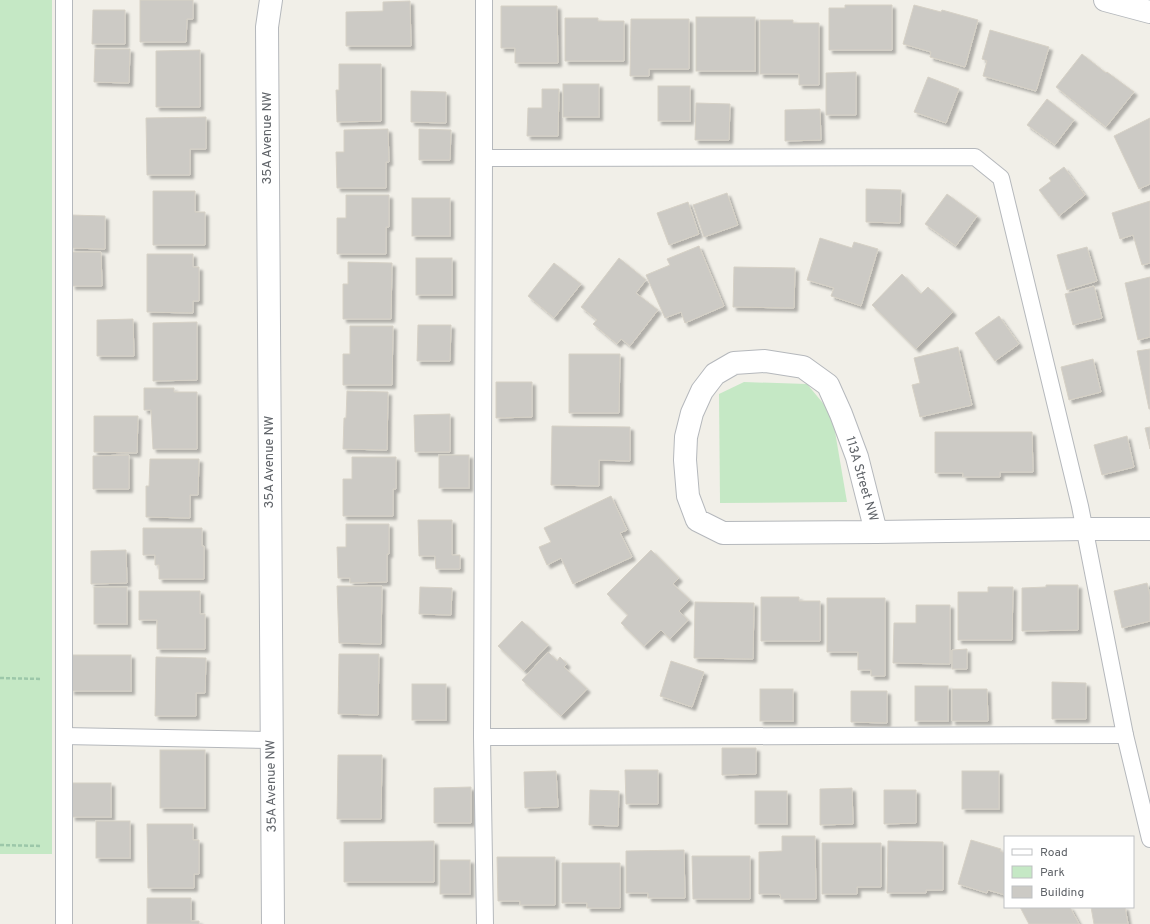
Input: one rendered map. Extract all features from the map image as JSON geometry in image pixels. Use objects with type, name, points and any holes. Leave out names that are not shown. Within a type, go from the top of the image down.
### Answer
[{"type":"street","name":"35A Avenue NW","points":[[271,0],[267,27],[267,43],[273,924]]},
{"type":"street","points":[[1105,0],[1150,12]]},
{"type":"street","name":"113A Street NW","points":[[876,532],[857,457],[841,414],[828,385],[803,366],[765,361],[734,363],[715,374],[702,391],[692,413],[686,437],[685,460],[688,496],[697,520],[723,533],[876,532],[1085,529],[1150,529]]},
{"type":"lane","points":[[64,0],[64,924]]},
{"type":"lane","points":[[484,0],[482,737],[485,924]]},
{"type":"lane","points":[[484,158],[975,157],[1001,178],[1085,529],[1126,735],[1150,839]]},
{"type":"lane","points":[[482,737],[1126,735]]},
{"type":"lane","points":[[64,736],[271,740]]},
{"type":"path","points":[[0,678],[64,678]]},
{"type":"path","points":[[0,846],[64,846]]},
{"type":"green space","points":[[0,0],[52,0],[52,854],[0,854]]},
{"type":"green space","points":[[744,382],[807,384],[832,414],[847,502],[720,503],[719,394]]},
{"type":"building","points":[[140,0],[193,0],[193,19],[187,19],[186,42],[140,42]]},
{"type":"building","points":[[410,1],[411,46],[346,46],[346,12],[383,11],[383,2]]},
{"type":"building","points":[[845,5],[892,5],[892,50],[829,50],[829,8],[845,8]]},
{"type":"building","points":[[914,5],[941,12],[942,10],[978,20],[965,67],[930,57],[931,52],[903,44]]},
{"type":"building","points":[[501,6],[557,6],[558,63],[515,63],[515,48],[501,48]]},
{"type":"building","points":[[93,10],[125,10],[125,44],[92,44]]},
{"type":"building","points":[[696,17],[755,17],[755,71],[696,71]]},
{"type":"building","points":[[565,18],[598,18],[598,21],[624,21],[624,61],[565,61]]},
{"type":"building","points":[[631,19],[689,19],[689,69],[649,69],[649,76],[630,76]]},
{"type":"building","points":[[760,20],[793,20],[793,23],[819,23],[819,85],[799,85],[799,74],[760,74]]},
{"type":"building","points":[[990,30],[1049,47],[1036,91],[983,76],[987,61],[982,59]]},
{"type":"building","points":[[95,49],[130,49],[129,83],[94,82]]},
{"type":"building","points":[[200,50],[200,107],[156,107],[156,51]]},
{"type":"building","points":[[1082,54],[1134,92],[1106,127],[1056,87]]},
{"type":"building","points":[[339,64],[381,64],[381,121],[337,122],[336,90],[339,90]]},
{"type":"building","points":[[856,72],[856,115],[826,115],[826,73]]},
{"type":"building","points":[[928,77],[959,89],[946,123],[914,112]]},
{"type":"building","points":[[563,84],[599,84],[599,117],[563,117]]},
{"type":"building","points":[[658,86],[690,86],[690,121],[658,121]]},
{"type":"building","points":[[542,89],[559,89],[558,136],[527,136],[528,108],[542,108]]},
{"type":"building","points":[[411,91],[446,92],[446,123],[411,122]]},
{"type":"building","points":[[1047,99],[1074,120],[1055,145],[1027,125]]},
{"type":"building","points":[[696,103],[730,104],[729,140],[695,140]]},
{"type":"building","points":[[820,109],[821,140],[785,141],[785,110]]},
{"type":"building","points":[[206,117],[206,149],[190,149],[190,175],[147,175],[146,118]]},
{"type":"building","points":[[1150,118],[1150,184],[1139,189],[1114,136]]},
{"type":"building","points":[[388,129],[389,162],[386,162],[386,188],[337,188],[336,152],[344,152],[344,130]]},
{"type":"building","points":[[419,129],[451,130],[450,160],[419,160]]},
{"type":"building","points":[[1064,167],[1085,195],[1059,216],[1039,190],[1051,181],[1049,178]]},
{"type":"building","points":[[866,189],[901,190],[900,223],[866,222]]},
{"type":"building","points":[[153,191],[195,191],[195,212],[205,212],[205,245],[153,245]]},
{"type":"building","points":[[727,193],[738,225],[704,237],[693,205]]},
{"type":"building","points":[[947,194],[977,216],[956,246],[925,224]]},
{"type":"building","points":[[346,195],[389,195],[389,227],[386,227],[386,254],[337,254],[337,218],[346,218]]},
{"type":"building","points":[[412,198],[450,198],[450,236],[412,236]]},
{"type":"building","points":[[1150,201],[1150,263],[1142,265],[1133,235],[1120,239],[1112,213]]},
{"type":"building","points":[[688,202],[699,234],[669,245],[657,213]]},
{"type":"building","points":[[71,215],[105,216],[105,249],[71,248]]},
{"type":"building","points":[[820,238],[852,248],[854,242],[878,249],[861,306],[831,296],[834,288],[807,280]]},
{"type":"building","points":[[699,246],[724,306],[685,323],[681,312],[665,318],[646,275],[670,265],[667,259]]},
{"type":"building","points":[[1087,247],[1097,281],[1067,290],[1057,255]]},
{"type":"building","points":[[72,252],[101,252],[102,286],[72,286]]},
{"type":"building","points":[[147,254],[193,254],[193,267],[199,267],[199,301],[193,301],[193,313],[147,312]]},
{"type":"building","points":[[416,258],[452,258],[452,295],[416,295]]},
{"type":"building","points":[[619,258],[646,280],[636,293],[658,310],[630,346],[621,339],[617,344],[593,324],[597,320],[581,307]]},
{"type":"building","points":[[348,262],[392,263],[391,319],[343,319],[343,284],[348,284]]},
{"type":"building","points":[[554,263],[581,284],[554,318],[528,296]]},
{"type":"building","points":[[734,267],[795,268],[794,308],[733,307]]},
{"type":"building","points":[[902,274],[921,294],[928,287],[953,312],[916,349],[872,305]]},
{"type":"building","points":[[1150,277],[1150,337],[1138,340],[1125,283]]},
{"type":"building","points":[[1094,286],[1102,318],[1073,325],[1065,294]]},
{"type":"building","points":[[999,316],[1019,344],[995,361],[975,333]]},
{"type":"building","points":[[133,319],[134,356],[97,356],[97,320]]},
{"type":"building","points":[[197,322],[197,380],[153,381],[153,323]]},
{"type":"building","points":[[418,325],[451,325],[450,361],[417,361]]},
{"type":"building","points":[[350,326],[393,326],[392,385],[343,385],[343,354],[350,354]]},
{"type":"building","points":[[958,347],[972,405],[920,417],[912,385],[920,383],[914,358]]},
{"type":"building","points":[[1150,349],[1150,409],[1149,409],[1137,351]]},
{"type":"building","points":[[569,354],[620,354],[619,413],[569,413]]},
{"type":"building","points":[[1093,359],[1101,392],[1069,400],[1061,367]]},
{"type":"building","points":[[496,382],[532,382],[532,417],[496,418]]},
{"type":"building","points":[[144,388],[174,388],[174,392],[197,392],[197,449],[153,449],[151,410],[144,410]]},
{"type":"building","points":[[347,391],[388,392],[387,450],[343,449]]},
{"type":"building","points":[[450,414],[450,452],[415,452],[414,415]]},
{"type":"building","points":[[94,416],[138,416],[137,453],[94,452]]},
{"type":"building","points":[[552,426],[630,427],[630,461],[599,460],[599,486],[551,485]]},
{"type":"building","points":[[1150,427],[1150,449],[1145,428]]},
{"type":"building","points":[[935,432],[1032,432],[1033,472],[1000,472],[1000,477],[963,477],[963,473],[935,473]]},
{"type":"building","points":[[1127,436],[1134,467],[1102,475],[1094,445]]},
{"type":"building","points":[[129,455],[129,489],[93,489],[93,456]]},
{"type":"building","points":[[439,455],[469,455],[469,488],[439,488]]},
{"type":"building","points":[[352,457],[396,457],[396,489],[393,489],[393,516],[343,516],[343,479],[352,479]]},
{"type":"building","points":[[150,459],[199,459],[198,495],[190,495],[190,518],[146,517],[146,486],[149,486]]},
{"type":"building","points":[[611,496],[627,530],[620,533],[632,557],[573,584],[561,558],[547,565],[539,547],[551,542],[544,528]]},
{"type":"building","points":[[418,520],[452,520],[452,555],[460,555],[460,569],[436,569],[435,556],[419,556]]},
{"type":"building","points":[[346,524],[389,524],[387,582],[350,583],[350,578],[338,578],[337,547],[346,547]]},
{"type":"building","points":[[143,528],[202,528],[202,546],[204,546],[204,579],[159,579],[159,565],[155,565],[155,555],[143,555]]},
{"type":"building","points":[[126,550],[127,583],[91,584],[91,551]]},
{"type":"building","points":[[651,550],[679,578],[673,584],[690,600],[679,611],[688,620],[670,639],[661,630],[644,646],[621,623],[628,615],[607,594]]},
{"type":"building","points":[[1147,583],[1150,595],[1150,621],[1122,628],[1114,591]]},
{"type":"building","points":[[1046,585],[1078,585],[1078,630],[1022,631],[1022,588],[1046,587]]},
{"type":"building","points":[[337,586],[382,586],[381,644],[339,643]]},
{"type":"building","points":[[94,587],[127,587],[127,624],[94,624]]},
{"type":"building","points":[[420,587],[452,588],[451,615],[419,614]]},
{"type":"building","points":[[988,587],[1013,587],[1012,640],[958,640],[958,592],[988,592]]},
{"type":"building","points":[[139,591],[200,591],[200,614],[205,614],[205,649],[157,649],[157,620],[139,620]]},
{"type":"building","points":[[761,597],[799,597],[799,601],[820,601],[820,641],[761,641]]},
{"type":"building","points":[[827,598],[885,598],[885,676],[871,676],[871,670],[858,670],[858,652],[827,652]]},
{"type":"building","points":[[695,602],[754,603],[753,659],[694,658]]},
{"type":"building","points":[[916,605],[950,605],[950,664],[893,663],[894,623],[916,623]]},
{"type":"building","points":[[522,621],[548,645],[524,671],[498,646]]},
{"type":"building","points":[[967,649],[967,669],[952,669],[952,650]]},
{"type":"building","points":[[548,652],[557,661],[560,657],[567,664],[564,667],[587,689],[561,716],[522,680]]},
{"type":"building","points":[[339,654],[379,654],[378,715],[338,714]]},
{"type":"building","points":[[71,655],[131,655],[131,691],[71,691]]},
{"type":"building","points":[[156,657],[206,658],[205,693],[196,693],[196,716],[155,716]]},
{"type":"building","points":[[671,661],[704,672],[692,707],[660,696]]},
{"type":"building","points":[[1052,682],[1086,683],[1086,719],[1052,719]]},
{"type":"building","points":[[412,684],[446,684],[446,720],[412,720]]},
{"type":"building","points":[[915,686],[948,686],[948,721],[915,721]]},
{"type":"building","points":[[760,689],[793,689],[793,721],[760,721]]},
{"type":"building","points":[[952,689],[987,689],[988,721],[952,721]]},
{"type":"building","points":[[851,691],[887,691],[887,723],[851,722]]},
{"type":"building","points":[[722,748],[756,748],[756,774],[722,775]]},
{"type":"building","points":[[160,750],[205,750],[205,808],[160,808]]},
{"type":"building","points":[[338,755],[382,755],[381,819],[337,819]]},
{"type":"building","points":[[625,770],[658,770],[658,804],[626,804]]},
{"type":"building","points":[[556,771],[558,807],[525,808],[524,772]]},
{"type":"building","points":[[962,771],[999,771],[999,809],[962,809]]},
{"type":"building","points":[[72,783],[111,783],[111,817],[72,817]]},
{"type":"building","points":[[471,787],[471,823],[434,823],[434,788]]},
{"type":"building","points":[[852,788],[853,824],[820,825],[820,789]]},
{"type":"building","points":[[590,790],[619,791],[618,826],[589,825]]},
{"type":"building","points":[[884,790],[916,790],[916,823],[884,824]]},
{"type":"building","points":[[755,791],[787,791],[787,824],[755,824]]},
{"type":"building","points":[[96,821],[130,821],[130,858],[96,858]]},
{"type":"building","points":[[147,824],[193,824],[193,840],[199,840],[199,874],[194,874],[194,888],[148,888]]},
{"type":"building","points":[[782,836],[815,836],[816,899],[781,899],[780,894],[759,894],[759,852],[782,851]]},
{"type":"building","points":[[971,840],[1001,849],[1000,851],[1004,853],[1004,895],[988,890],[987,893],[958,884]]},
{"type":"building","points":[[434,841],[434,882],[344,882],[344,842]]},
{"type":"building","points":[[888,841],[943,842],[943,890],[926,890],[926,893],[887,893]]},
{"type":"building","points":[[822,843],[881,843],[881,887],[857,887],[857,894],[822,894]]},
{"type":"building","points":[[684,850],[685,898],[648,898],[648,893],[626,893],[626,851]]},
{"type":"building","points":[[692,856],[750,856],[750,899],[693,899]]},
{"type":"building","points":[[497,857],[555,857],[555,905],[520,905],[520,901],[498,901]]},
{"type":"building","points":[[440,860],[470,860],[470,894],[440,894]]},
{"type":"building","points":[[562,863],[620,863],[620,908],[587,908],[587,903],[562,903]]},
{"type":"building","points":[[147,898],[191,898],[191,921],[199,921],[199,924],[147,924]]},
{"type":"building","points":[[1021,908],[1071,908],[1079,924],[1029,924]]},
{"type":"building","points":[[1091,908],[1125,908],[1128,924],[1094,924]]}]
